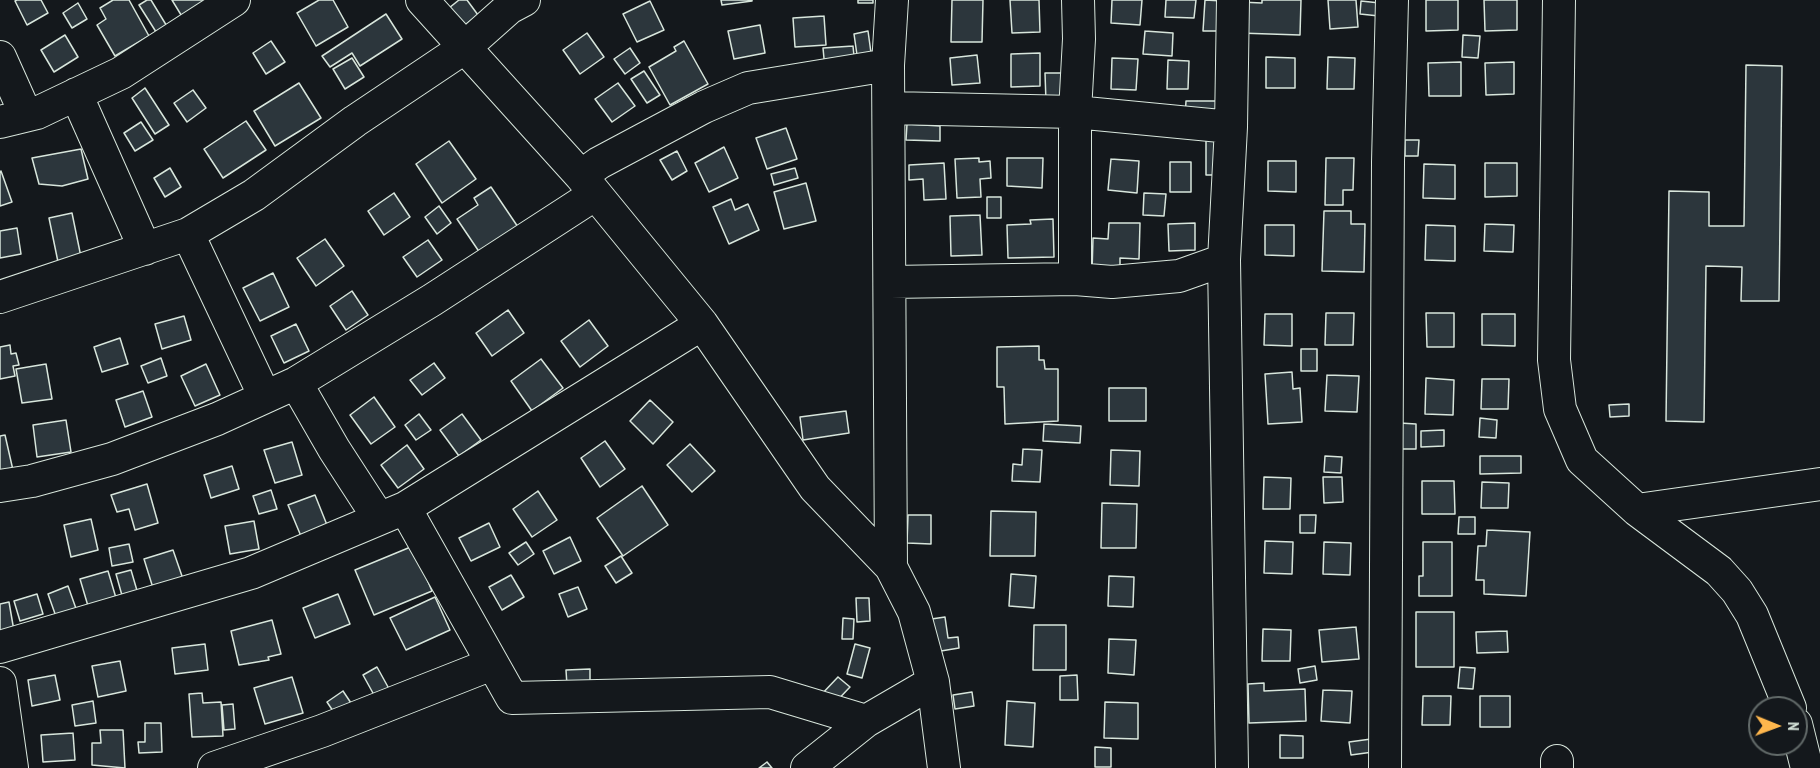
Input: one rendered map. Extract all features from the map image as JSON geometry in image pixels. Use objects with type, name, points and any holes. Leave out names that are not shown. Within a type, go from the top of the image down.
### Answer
[{"type":"street","points":[[0,57],[13,119],[121,73],[234,0]]},
{"type":"street","points":[[422,0],[587,185],[702,324],[815,488],[891,567],[914,612],[933,682],[944,768]]},
{"type":"street","points":[[0,297],[188,234],[254,195],[355,121],[464,48],[509,8],[524,0]]},
{"type":"street","points":[[891,567],[891,108],[888,65],[892,0]]},
{"type":"street","points":[[1075,279],[1075,112],[1080,39],[1078,0]]},
{"type":"street","points":[[1232,768],[1224,260],[1231,127],[1233,0]]},
{"type":"street","points":[[1378,767],[1392,0]]},
{"type":"street","points":[[1559,0],[1554,360],[1560,409],[1582,459],[1637,510],[1719,571],[1737,591],[1752,615],[1785,696]]},
{"type":"street","points":[[0,486],[32,481],[112,459],[217,419],[296,383],[432,300],[587,185],[599,163],[704,107],[748,88],[888,65]]},
{"type":"street","points":[[76,94],[145,249]]},
{"type":"street","points":[[891,108],[1075,112],[1231,127]]},
{"type":"street","points":[[188,234],[265,397]]},
{"type":"street","points":[[891,282],[1075,279],[1112,282],[1179,276],[1224,260]]},
{"type":"street","points":[[0,647],[251,573],[318,547],[392,513],[702,324]]},
{"type":"street","points":[[296,383],[334,449],[392,513],[512,698],[770,692],[866,721]]},
{"type":"street","points":[[1637,510],[1820,484]]},
{"type":"street","points":[[214,768],[322,731],[492,664]]},
{"type":"street","points":[[807,768],[866,721],[933,682]]},
{"type":"street","points":[[0,683],[12,768]]},
{"type":"building","points":[[41,0],[48,13],[27,25],[15,1]]},
{"type":"building","points":[[113,0],[129,0],[149,36],[115,56],[97,25],[106,19],[100,8]]},
{"type":"building","points":[[151,0],[168,28],[158,35],[139,5]]},
{"type":"building","points":[[172,0],[218,0],[186,23]]},
{"type":"building","points":[[319,0],[333,0],[348,27],[316,46],[297,13]]},
{"type":"building","points":[[459,0],[467,0],[478,15],[453,34],[439,16]]},
{"type":"building","points":[[721,0],[752,0],[752,1],[722,5]]},
{"type":"building","points":[[858,0],[873,0],[873,3],[858,3]]},
{"type":"building","points":[[952,0],[983,0],[982,42],[951,42]]},
{"type":"building","points":[[1010,0],[1039,0],[1040,32],[1012,33]]},
{"type":"building","points":[[1112,0],[1142,0],[1140,25],[1111,23]]},
{"type":"building","points":[[1166,0],[1196,0],[1194,18],[1165,17]]},
{"type":"building","points":[[1205,0],[1223,1],[1221,31],[1203,31]]},
{"type":"building","points":[[1262,0],[1301,0],[1300,35],[1239,33],[1240,2],[1262,3]]},
{"type":"building","points":[[1328,0],[1356,0],[1358,27],[1330,29]]},
{"type":"building","points":[[1426,0],[1458,0],[1458,30],[1426,31]]},
{"type":"building","points":[[1484,0],[1517,0],[1517,30],[1485,31]]},
{"type":"building","points":[[650,1],[664,30],[637,42],[623,14]]},
{"type":"building","points":[[1361,1],[1380,3],[1379,16],[1360,14]]},
{"type":"building","points":[[78,3],[87,19],[72,28],[63,13]]},
{"type":"building","points":[[386,14],[402,39],[360,66],[352,53],[330,67],[322,56]]},
{"type":"building","points":[[824,16],[826,45],[795,47],[793,18]]},
{"type":"building","points":[[760,25],[765,53],[734,59],[728,31]]},
{"type":"building","points":[[868,31],[872,60],[858,62],[854,34]]},
{"type":"building","points":[[1145,31],[1173,33],[1172,56],[1143,54]]},
{"type":"building","points":[[587,33],[604,57],[580,74],[563,50]]},
{"type":"building","points":[[65,35],[78,57],[54,72],[41,50]]},
{"type":"building","points":[[1463,35],[1480,36],[1478,58],[1462,57]]},
{"type":"building","points":[[271,41],[285,62],[266,74],[253,53]]},
{"type":"building","points":[[684,41],[708,84],[670,105],[649,67],[676,51],[674,47]]},
{"type":"building","points":[[853,46],[855,66],[825,69],[823,48]]},
{"type":"building","points":[[630,48],[640,63],[625,74],[614,59]]},
{"type":"building","points":[[1040,53],[1040,86],[1011,87],[1011,54]]},
{"type":"building","points":[[977,55],[980,83],[952,85],[950,58]]},
{"type":"building","points":[[1266,57],[1295,58],[1295,88],[1266,88]]},
{"type":"building","points":[[1328,57],[1355,58],[1354,89],[1327,89]]},
{"type":"building","points":[[352,58],[364,77],[345,89],[333,69]]},
{"type":"building","points":[[1112,58],[1138,59],[1136,90],[1111,89]]},
{"type":"building","points":[[1168,60],[1189,61],[1188,89],[1167,89]]},
{"type":"building","points":[[1461,62],[1461,96],[1429,96],[1428,63]]},
{"type":"building","points":[[1514,62],[1514,94],[1486,95],[1485,63]]},
{"type":"building","points":[[1746,65],[1782,66],[1779,301],[1741,301],[1742,267],[1706,266],[1704,422],[1666,421],[1669,191],[1709,192],[1709,226],[1744,226]]},
{"type":"building","points":[[644,71],[660,95],[647,103],[631,79]]},
{"type":"building","points":[[1045,73],[1069,73],[1069,102],[1046,102]]},
{"type":"building","points":[[299,83],[321,118],[275,146],[254,111]]},
{"type":"building","points":[[618,83],[635,106],[612,122],[595,99]]},
{"type":"building","points":[[145,88],[169,125],[155,134],[132,98]]},
{"type":"building","points":[[193,90],[206,108],[187,122],[174,103]]},
{"type":"building","points":[[1186,101],[1223,101],[1223,118],[1185,117]]},
{"type":"building","points":[[246,121],[266,150],[223,178],[204,149]]},
{"type":"building","points":[[141,122],[153,140],[135,151],[124,133]]},
{"type":"building","points":[[907,124],[940,126],[940,141],[906,140]]},
{"type":"building","points":[[786,128],[797,159],[767,169],[756,138]]},
{"type":"building","points":[[1206,137],[1221,137],[1221,175],[1206,175]]},
{"type":"building","points":[[1405,140],[1419,140],[1418,156],[1405,156]]},
{"type":"building","points":[[449,141],[476,179],[442,203],[416,164]]},
{"type":"building","points":[[724,147],[738,178],[709,192],[695,163]]},
{"type":"building","points":[[81,149],[88,179],[62,186],[39,184],[32,158]]},
{"type":"building","points":[[677,151],[687,171],[672,180],[660,160]]},
{"type":"building","points":[[979,158],[979,162],[990,161],[991,178],[980,179],[981,197],[957,198],[955,159]]},
{"type":"building","points":[[1007,158],[1043,158],[1042,188],[1007,186]]},
{"type":"building","points":[[1326,158],[1354,158],[1353,190],[1343,190],[1343,205],[1325,205]]},
{"type":"building","points":[[1111,159],[1139,161],[1137,193],[1108,190]]},
{"type":"building","points":[[1268,161],[1296,161],[1296,192],[1268,191]]},
{"type":"building","points":[[1170,162],[1191,162],[1191,192],[1170,192]]},
{"type":"building","points":[[944,163],[946,199],[924,200],[923,179],[909,180],[909,165]]},
{"type":"building","points":[[1485,163],[1517,163],[1517,196],[1485,197]]},
{"type":"building","points":[[1424,164],[1455,165],[1455,199],[1423,198]]},
{"type":"building","points":[[170,168],[181,187],[165,197],[154,178]]},
{"type":"building","points":[[795,168],[798,178],[774,185],[771,174]]},
{"type":"building","points":[[0,172],[12,202],[0,206]]},
{"type":"building","points":[[806,183],[816,221],[784,229],[774,192]]},
{"type":"building","points":[[491,187],[520,230],[482,256],[457,219],[478,205],[474,198]]},
{"type":"building","points":[[394,193],[410,217],[384,235],[368,211]]},
{"type":"building","points":[[1144,193],[1166,194],[1164,216],[1143,215]]},
{"type":"building","points":[[987,197],[1001,197],[1001,218],[987,218]]},
{"type":"building","points":[[731,199],[735,210],[748,204],[759,230],[729,244],[713,207]]},
{"type":"building","points":[[439,206],[451,223],[437,234],[425,217]]},
{"type":"building","points":[[1324,211],[1351,211],[1351,224],[1365,224],[1364,272],[1322,271]]},
{"type":"building","points":[[72,213],[81,257],[58,262],[49,218]]},
{"type":"building","points":[[980,215],[982,255],[951,256],[950,216]]},
{"type":"building","points":[[1053,219],[1054,257],[1008,258],[1007,225],[1031,224],[1030,220]]},
{"type":"building","points":[[1109,223],[1140,223],[1139,259],[1120,258],[1120,273],[1092,272],[1093,238],[1108,239]]},
{"type":"building","points":[[1195,223],[1195,250],[1169,251],[1168,224]]},
{"type":"building","points":[[1485,224],[1514,225],[1513,252],[1484,251]]},
{"type":"building","points":[[1265,225],[1294,225],[1294,256],[1265,255]]},
{"type":"building","points":[[1426,225],[1455,226],[1455,261],[1425,260]]},
{"type":"building","points":[[17,228],[21,254],[0,258],[0,231]]},
{"type":"building","points":[[325,239],[344,266],[316,286],[297,258]]},
{"type":"building","points":[[428,240],[442,260],[417,277],[403,257]]},
{"type":"building","points":[[273,273],[289,307],[260,321],[243,288]]},
{"type":"building","points":[[352,291],[368,315],[346,330],[330,306]]},
{"type":"building","points":[[508,310],[524,333],[492,356],[476,333]]},
{"type":"building","points":[[1326,313],[1354,313],[1353,345],[1325,345]]},
{"type":"building","points":[[1426,313],[1454,313],[1454,347],[1427,347]]},
{"type":"building","points":[[1265,314],[1292,314],[1292,346],[1264,345]]},
{"type":"building","points":[[1482,314],[1515,314],[1515,346],[1482,345]]},
{"type":"building","points":[[184,316],[191,340],[162,349],[155,324]]},
{"type":"building","points":[[589,320],[608,346],[580,367],[561,341]]},
{"type":"building","points":[[296,324],[309,351],[284,363],[271,336]]},
{"type":"building","points":[[120,338],[128,364],[102,372],[94,347]]},
{"type":"building","points":[[10,345],[11,354],[16,353],[19,365],[13,366],[15,376],[0,379],[0,347]]},
{"type":"building","points":[[1039,346],[1039,360],[1044,360],[1045,369],[1058,369],[1058,421],[1005,424],[1004,387],[997,387],[997,347]]},
{"type":"building","points":[[1301,349],[1317,349],[1317,371],[1301,371]]},
{"type":"building","points":[[161,358],[167,376],[148,383],[141,366]]},
{"type":"building","points":[[541,359],[563,388],[532,411],[511,381]]},
{"type":"building","points":[[434,363],[445,378],[422,395],[410,380]]},
{"type":"building","points":[[46,364],[52,399],[22,403],[16,369]]},
{"type":"building","points":[[206,364],[220,395],[195,406],[181,376]]},
{"type":"building","points":[[1292,372],[1293,389],[1300,388],[1302,422],[1268,424],[1265,374]]},
{"type":"building","points":[[1327,375],[1359,376],[1357,412],[1325,411]]},
{"type":"building","points":[[1426,378],[1454,380],[1453,415],[1425,414]]},
{"type":"building","points":[[1482,379],[1509,379],[1508,409],[1481,409]]},
{"type":"building","points":[[1109,388],[1146,388],[1146,421],[1109,421]]},
{"type":"building","points":[[143,391],[152,417],[125,427],[116,400]]},
{"type":"building","points":[[374,397],[395,427],[371,444],[350,415]]},
{"type":"building","points":[[650,400],[673,422],[653,444],[630,421]]},
{"type":"building","points":[[1629,404],[1629,416],[1610,417],[1609,405]]},
{"type":"building","points":[[846,411],[849,433],[803,440],[800,417]]},
{"type":"building","points":[[419,414],[431,430],[416,440],[405,425]]},
{"type":"building","points":[[462,414],[481,440],[459,456],[440,430]]},
{"type":"building","points":[[1480,418],[1497,420],[1496,438],[1479,437]]},
{"type":"building","points":[[66,420],[71,452],[37,457],[33,425]]},
{"type":"building","points":[[1400,423],[1416,424],[1416,449],[1399,449]]},
{"type":"building","points":[[1044,424],[1081,426],[1080,443],[1043,441]]},
{"type":"building","points":[[1444,430],[1444,446],[1421,447],[1421,431]]},
{"type":"building","points":[[5,435],[15,479],[0,482],[0,436]]},
{"type":"building","points":[[605,441],[625,469],[600,487],[581,458]]},
{"type":"building","points":[[292,442],[302,475],[275,483],[264,450]]},
{"type":"building","points":[[690,444],[715,471],[692,492],[667,465]]},
{"type":"building","points":[[407,445],[424,469],[398,488],[381,465]]},
{"type":"building","points":[[1023,449],[1042,450],[1040,482],[1012,481],[1013,464],[1022,465]]},
{"type":"building","points":[[1111,450],[1140,451],[1139,486],[1110,485]]},
{"type":"building","points":[[1325,456],[1342,457],[1341,473],[1324,472]]},
{"type":"building","points":[[1480,456],[1521,456],[1521,473],[1480,474]]},
{"type":"building","points":[[232,466],[239,489],[211,498],[204,475]]},
{"type":"building","points":[[1264,477],[1291,478],[1290,509],[1263,509]]},
{"type":"building","points":[[1323,477],[1342,477],[1343,502],[1324,503]]},
{"type":"building","points":[[1422,481],[1454,481],[1455,514],[1422,514]]},
{"type":"building","points":[[1482,482],[1509,483],[1508,508],[1481,508]]},
{"type":"building","points":[[147,484],[158,523],[135,530],[129,509],[117,512],[111,495]]},
{"type":"building","points":[[642,486],[668,525],[623,556],[597,518]]},
{"type":"building","points":[[271,490],[277,509],[259,514],[253,496]]},
{"type":"building","points":[[538,491],[557,520],[532,537],[513,509]]},
{"type":"building","points":[[315,495],[329,530],[303,541],[288,505]]},
{"type":"building","points":[[1102,503],[1137,504],[1136,548],[1101,548]]},
{"type":"building","points":[[991,511],[1036,512],[1035,556],[990,556]]},
{"type":"building","points":[[908,515],[931,515],[931,544],[907,543]]},
{"type":"building","points":[[1300,515],[1316,515],[1315,533],[1300,533]]},
{"type":"building","points":[[1459,517],[1475,517],[1475,534],[1458,534]]},
{"type":"building","points":[[91,519],[98,550],[71,557],[64,525]]},
{"type":"building","points":[[254,521],[259,549],[230,554],[225,526]]},
{"type":"building","points":[[489,523],[500,547],[471,561],[459,538]]},
{"type":"building","points":[[1487,530],[1530,532],[1526,596],[1484,594],[1484,580],[1476,580],[1478,546],[1486,546]]},
{"type":"building","points":[[570,537],[581,561],[554,574],[543,551]]},
{"type":"building","points":[[1265,541],[1293,542],[1292,574],[1264,573]]},
{"type":"building","points":[[526,542],[534,554],[518,565],[509,553]]},
{"type":"building","points":[[1324,542],[1351,543],[1350,575],[1323,574]]},
{"type":"building","points":[[1423,542],[1452,542],[1452,596],[1419,596],[1419,576],[1423,576]]},
{"type":"building","points":[[129,544],[133,562],[112,566],[109,548]]},
{"type":"building","points":[[413,546],[432,591],[374,615],[355,570]]},
{"type":"building","points":[[173,550],[183,579],[153,588],[144,559]]},
{"type":"building","points":[[621,556],[632,573],[616,583],[605,566]]},
{"type":"building","points":[[131,570],[138,594],[123,599],[116,574]]},
{"type":"building","points":[[108,571],[116,598],[88,606],[80,579]]},
{"type":"building","points":[[1011,574],[1036,576],[1034,608],[1009,606]]},
{"type":"building","points":[[511,575],[524,597],[502,610],[489,587]]},
{"type":"building","points":[[1109,576],[1134,577],[1133,607],[1108,606]]},
{"type":"building","points":[[68,586],[79,617],[59,625],[48,594]]},
{"type":"building","points":[[578,587],[587,609],[568,617],[559,594]]},
{"type":"building","points":[[37,594],[43,614],[20,621],[14,601]]},
{"type":"building","points":[[338,594],[350,624],[315,638],[303,608]]},
{"type":"building","points":[[435,597],[450,630],[406,650],[390,618]]},
{"type":"building","points":[[856,598],[869,598],[870,621],[857,622]]},
{"type":"building","points":[[9,602],[14,631],[0,634],[0,604]]},
{"type":"building","points":[[1416,612],[1454,612],[1454,667],[1416,667]]},
{"type":"building","points":[[945,617],[948,638],[958,637],[959,648],[923,654],[918,621]]},
{"type":"building","points":[[843,618],[854,619],[853,639],[842,639]]},
{"type":"building","points":[[272,620],[281,654],[268,657],[269,660],[239,665],[231,631]]},
{"type":"building","points":[[1034,625],[1066,625],[1066,670],[1033,670]]},
{"type":"building","points":[[1356,627],[1359,659],[1322,662],[1319,630]]},
{"type":"building","points":[[1263,629],[1291,630],[1290,661],[1262,661]]},
{"type":"building","points":[[1507,631],[1508,652],[1477,653],[1476,632]]},
{"type":"building","points":[[1109,639],[1136,640],[1134,675],[1108,673]]},
{"type":"building","points":[[205,644],[208,670],[175,674],[172,648]]},
{"type":"building","points":[[855,644],[870,648],[862,678],[847,674]]},
{"type":"building","points":[[120,661],[126,691],[98,697],[92,666]]},
{"type":"building","points":[[1315,666],[1317,680],[1300,683],[1298,669]]},
{"type":"building","points":[[377,667],[393,696],[379,704],[363,675]]},
{"type":"building","points":[[1460,667],[1475,668],[1473,689],[1458,688]]},
{"type":"building","points":[[590,669],[590,685],[567,686],[566,670]]},
{"type":"building","points":[[55,675],[60,700],[32,706],[28,680]]},
{"type":"building","points":[[1077,675],[1078,700],[1060,700],[1060,676]]},
{"type":"building","points":[[292,677],[303,713],[265,724],[254,688]]},
{"type":"building","points":[[838,677],[850,687],[830,708],[819,697]]},
{"type":"building","points":[[1264,683],[1264,691],[1305,689],[1306,721],[1249,723],[1248,684]]},
{"type":"building","points":[[1323,690],[1352,691],[1350,723],[1321,721]]},
{"type":"building","points":[[343,691],[355,709],[339,720],[327,702]]},
{"type":"building","points":[[972,692],[974,706],[955,709],[953,695]]},
{"type":"building","points":[[202,693],[203,703],[221,702],[223,736],[192,737],[189,694]]},
{"type":"building","points":[[1423,696],[1451,696],[1450,725],[1422,725]]},
{"type":"building","points":[[1480,696],[1510,696],[1510,727],[1480,727]]},
{"type":"building","points":[[93,701],[96,723],[75,726],[72,705]]},
{"type":"building","points":[[1007,701],[1035,703],[1033,747],[1005,745]]},
{"type":"building","points":[[1105,702],[1138,703],[1138,739],[1104,738]]},
{"type":"building","points":[[233,704],[235,729],[224,730],[222,705]]},
{"type":"building","points":[[145,723],[161,723],[162,752],[139,753],[138,742],[145,742]]},
{"type":"building","points":[[100,730],[123,730],[125,768],[92,765],[92,743],[101,743]]},
{"type":"building","points":[[73,733],[75,760],[43,762],[41,735]]},
{"type":"building","points":[[1280,735],[1303,736],[1303,758],[1280,758]]},
{"type":"building","points":[[1371,739],[1373,752],[1351,755],[1349,742]]},
{"type":"building","points":[[1095,747],[1111,748],[1111,767],[1095,767]]},
{"type":"building","points":[[767,762],[772,768],[759,768]]}]
